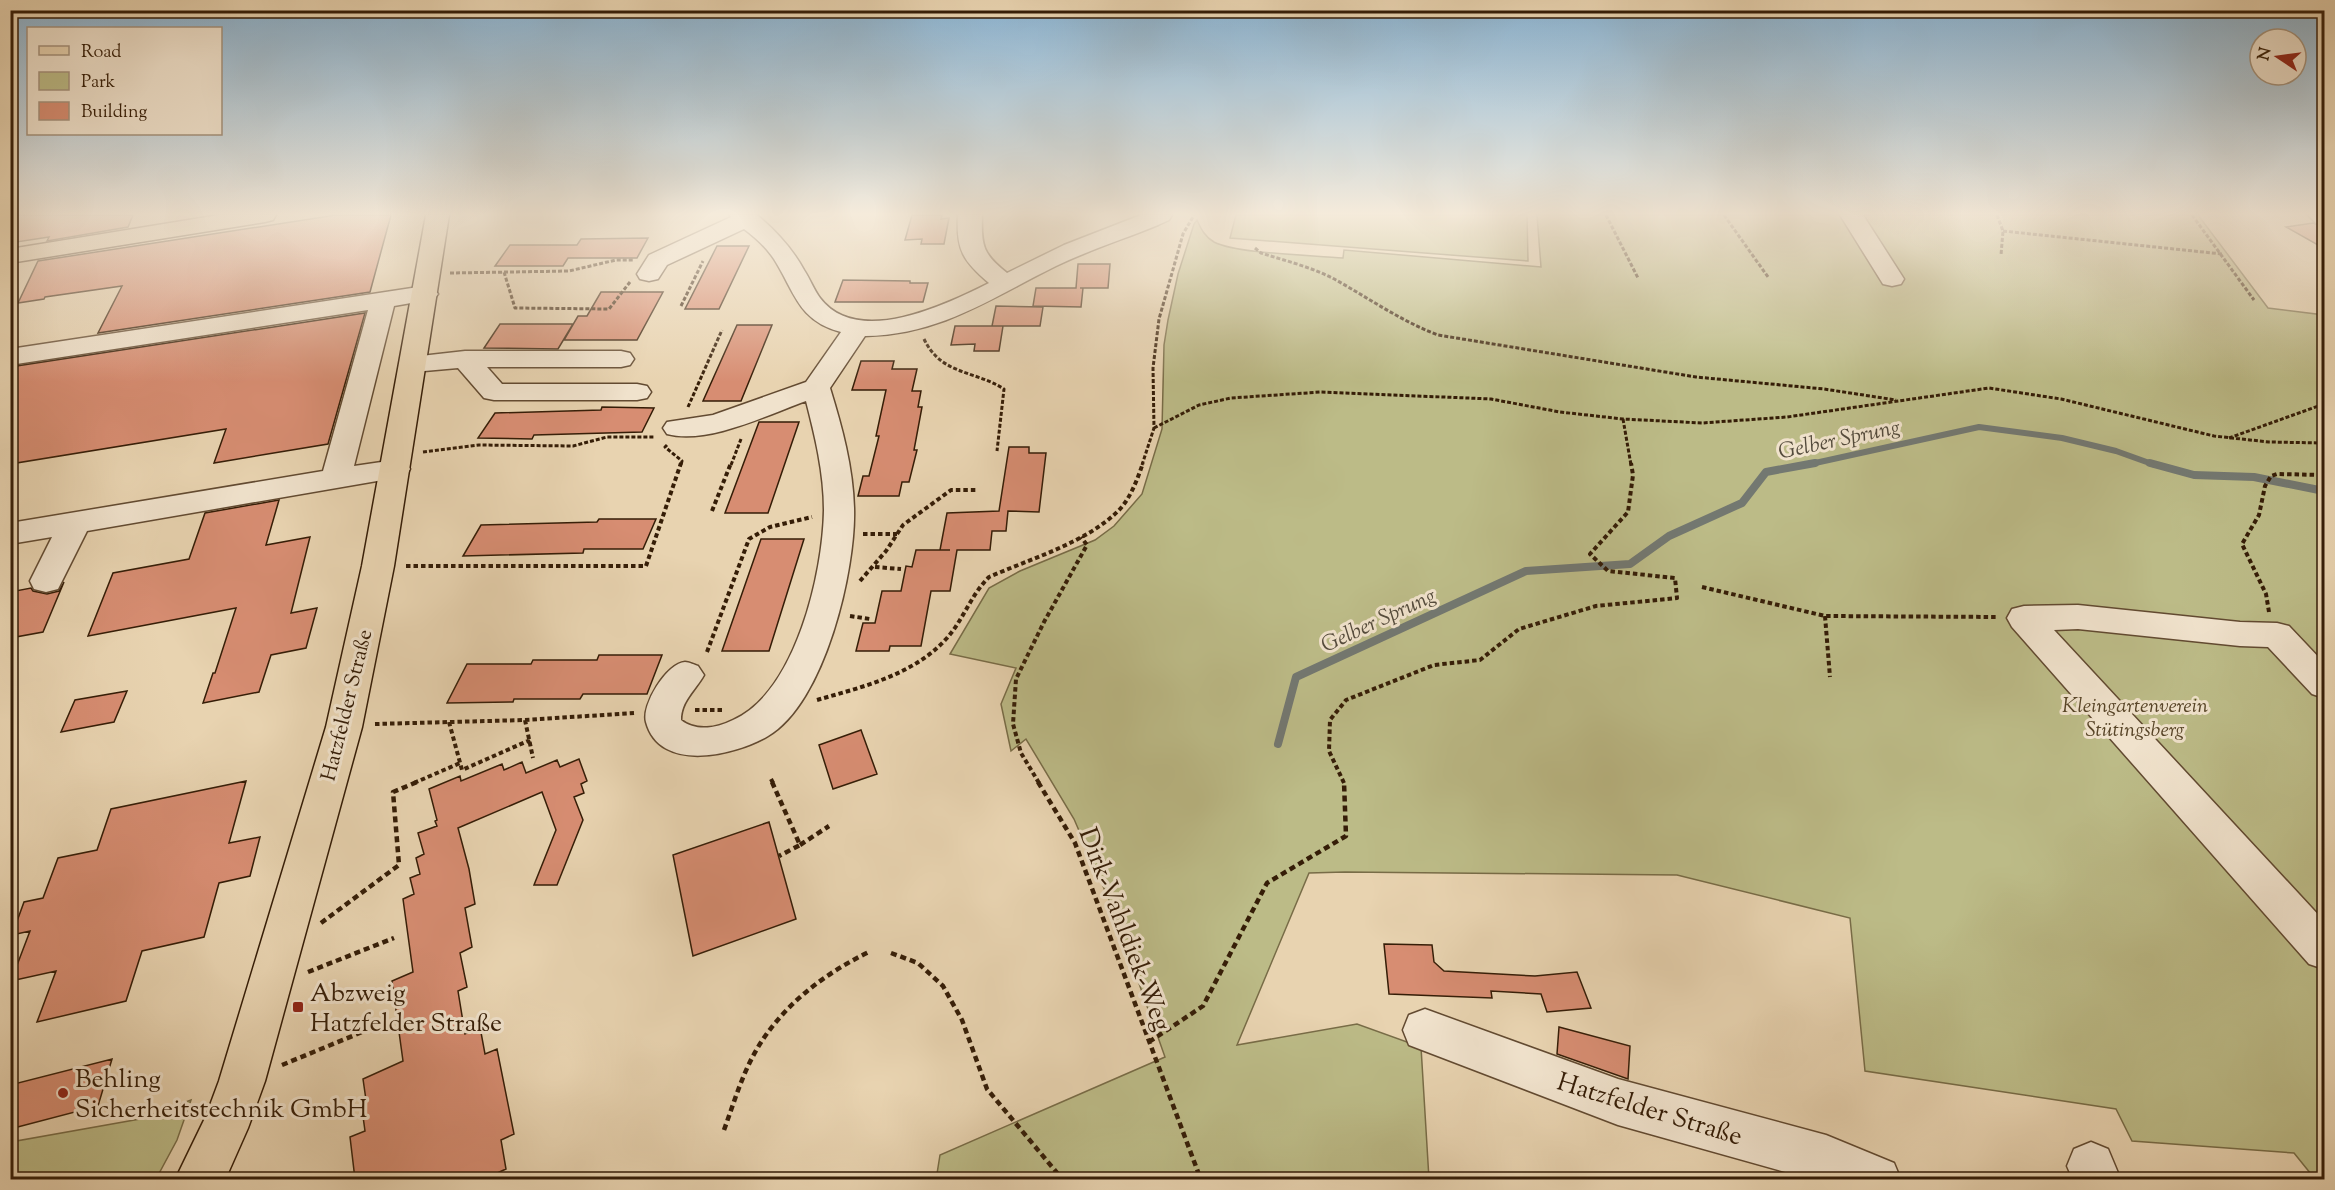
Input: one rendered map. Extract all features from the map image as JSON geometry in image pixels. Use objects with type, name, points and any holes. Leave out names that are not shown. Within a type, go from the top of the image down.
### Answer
[{"type":"main road","name":"Hatzfelder Straße","points":[[199,1179],[225,1128],[242,1081],[344,727],[378,566],[429,271]]},
{"type":"street","points":[[792,271],[804,294],[820,313],[837,323],[857,328],[879,328],[920,323],[947,314],[1030,271]]},
{"type":"street","points":[[990,271],[1005,283]]},
{"type":"street","points":[[1887,271],[1892,279]]},
{"type":"street","points":[[10,357],[383,301],[427,284]]},
{"type":"street","points":[[336,480],[383,301]]},
{"type":"street","points":[[677,428],[717,423],[816,388],[857,328]]},
{"type":"street","points":[[413,364],[465,359],[621,359]]},
{"type":"street","points":[[465,359],[494,392],[637,392]]},
{"type":"street","points":[[697,664],[671,691],[663,711],[662,722],[666,730],[678,738],[695,742],[719,741],[743,732],[764,720],[791,688],[801,672],[834,570],[838,536],[838,481],[830,437],[816,388]]},
{"type":"street","points":[[10,534],[336,480],[396,463]]},
{"type":"street","points":[[46,581],[75,524]]},
{"type":"street","points":[[2024,618],[2078,617],[2240,634],[2277,635],[2325,685]]},
{"type":"street","points":[[2024,618],[2325,950]]},
{"type":"street","name":"Hatzfelder Straße","points":[[1425,1030],[1618,1102],[1826,1159],[1877,1179]]},
{"type":"path","points":[[427,284],[504,272],[575,271]]},
{"type":"path","points":[[504,272],[514,308],[609,309],[627,283],[647,271]]},
{"type":"path","points":[[681,306],[698,271]]},
{"type":"path","points":[[818,700],[916,664],[948,637],[977,588],[989,577],[1094,532],[1119,511],[1137,481],[1154,428],[1153,368],[1159,319],[1173,271]]},
{"type":"path","points":[[1315,271],[1334,279],[1409,324],[1438,335],[1696,376],[1824,389],[1899,401]]},
{"type":"path","points":[[1634,271],[1638,278]]},
{"type":"path","points":[[1763,271],[1768,277]]},
{"type":"path","points":[[2234,271],[2254,300]]},
{"type":"path","points":[[920,323],[930,351],[941,364],[963,373],[983,377],[1004,389],[997,451]]},
{"type":"path","points":[[378,566],[646,566],[682,461],[665,447],[677,428],[722,330]]},
{"type":"path","points":[[1154,428],[1198,405],[1231,398],[1321,392],[1491,399],[1560,412],[1623,420],[1673,423],[1733,422],[1989,388],[2014,390],[2078,402],[2179,429],[2227,438],[2269,442],[2325,443]]},
{"type":"path","points":[[712,510],[747,422],[768,404]]},
{"type":"path","points":[[2227,438],[2265,427],[2325,404]]},
{"type":"path","points":[[1149,1042],[1203,1006],[1268,882],[1346,836],[1344,780],[1329,751],[1330,720],[1346,700],[1434,665],[1480,660],[1519,629],[1596,606],[1677,598],[1675,578],[1608,571],[1590,554],[1628,512],[1633,476],[1623,420]]},
{"type":"path","points":[[396,463],[455,447],[573,446],[607,437],[652,438],[677,428]]},
{"type":"path","points":[[2277,635],[2270,620],[2266,594],[2242,544],[2257,521],[2263,502],[2264,485],[2271,476],[2325,475]]},
{"type":"path","points":[[857,583],[874,567],[903,525],[951,490],[976,490]]},
{"type":"path","points":[[697,664],[749,539],[770,527],[803,519]]},
{"type":"path","name":"Dirk-Vahldiek-Weg","points":[[1081,537],[1087,545],[1044,622],[1016,679],[1013,724],[1021,753],[1075,843],[1201,1179]]},
{"type":"path","points":[[874,567],[901,569]]},
{"type":"path","points":[[1702,587],[1825,616],[2024,618]]},
{"type":"path","points":[[848,615],[851,605]]},
{"type":"path","points":[[1825,616],[1830,677]]},
{"type":"path","points":[[344,727],[381,723],[525,720],[638,713]]},
{"type":"path","points":[[525,720],[533,758]]},
{"type":"path","points":[[449,722],[462,770],[530,740]]},
{"type":"path","points":[[272,971],[399,865],[393,792],[460,763]]},
{"type":"path","points":[[771,779],[800,845]]},
{"type":"path","points":[[779,856],[829,826]]},
{"type":"path","points":[[272,971],[394,938]]},
{"type":"path","points":[[724,1130],[749,1064],[772,1027],[798,999],[839,966],[869,952]]},
{"type":"path","points":[[891,953],[918,963],[943,986],[962,1020],[987,1089],[1063,1179]]},
{"type":"path","points":[[242,1081],[384,1023]]},
{"type":"green space","name":"Kleingartenverein Stütingsberg","points":[[1179,271],[2240,271],[2268,308],[2324,315],[2324,1179],[2315,1179],[2294,1153],[2132,1141],[2116,1109],[1865,1071],[1850,918],[1677,875],[1345,872],[1309,873],[1237,1045],[1357,1024],[1421,1047],[1429,1179],[936,1180],[940,1155],[1165,1057],[1112,907],[1074,819],[1026,739],[1011,751],[1001,704],[1016,668],[950,654],[989,588],[1020,571],[1095,540],[1114,526],[1142,494],[1162,429],[1164,345]]},
{"type":"green space","points":[[191,1100],[177,1140],[156,1179],[11,1179],[11,1142],[140,1119]]},
{"type":"building","points":[[33,271],[376,271],[370,292],[98,333],[122,286],[18,303]]},
{"type":"building","points":[[705,271],[737,271],[719,309],[685,309]]},
{"type":"building","points":[[1077,271],[1109,271],[1108,288],[1083,288],[1081,307],[1033,306],[1036,288],[1076,288]]},
{"type":"building","points":[[843,280],[928,283],[923,302],[835,302]]},
{"type":"building","points":[[601,292],[663,292],[637,340],[564,340],[578,316],[587,316]]},
{"type":"building","points":[[996,306],[1043,307],[1040,326],[992,326]]},
{"type":"building","points":[[365,313],[328,444],[214,463],[226,429],[10,464],[10,367]]},
{"type":"building","points":[[500,324],[573,324],[558,349],[484,348]]},
{"type":"building","points":[[737,325],[772,325],[741,401],[703,401]]},
{"type":"building","points":[[955,326],[1003,326],[999,351],[974,351],[975,344],[951,345]]},
{"type":"building","points":[[861,361],[894,361],[892,369],[917,369],[912,391],[921,391],[918,407],[922,407],[914,450],[917,450],[909,482],[902,482],[899,496],[858,496],[863,476],[869,476],[879,436],[876,436],[886,390],[852,390]]},
{"type":"building","points":[[602,407],[654,408],[642,432],[534,435],[532,439],[478,438],[495,413],[601,410]]},
{"type":"building","points":[[759,422],[799,422],[768,513],[725,513]]},
{"type":"building","points":[[1009,447],[1029,447],[1029,453],[1046,453],[1039,512],[1008,511],[1006,531],[992,531],[990,550],[957,550],[950,591],[931,591],[921,646],[890,646],[889,651],[856,651],[863,623],[875,623],[882,591],[901,591],[906,566],[912,567],[916,550],[940,550],[947,513],[999,511]]},
{"type":"building","points":[[279,500],[266,545],[310,537],[291,613],[317,608],[306,648],[271,655],[259,692],[203,703],[236,608],[88,636],[113,573],[189,559],[205,513]]},
{"type":"building","points":[[599,519],[656,519],[643,549],[584,549],[583,553],[463,556],[481,525],[597,522]]},
{"type":"building","points":[[761,539],[804,539],[769,651],[722,651]]},
{"type":"building","points":[[64,582],[43,632],[10,638],[10,592],[31,588],[33,591],[47,594],[59,591]]},
{"type":"building","points":[[599,655],[662,655],[647,694],[583,694],[580,699],[514,699],[513,702],[447,703],[467,664],[531,664],[533,660],[597,660]]},
{"type":"building","points":[[127,691],[114,722],[61,732],[75,700]]},
{"type":"building","points":[[861,730],[877,774],[833,789],[819,745]]},
{"type":"building","points":[[579,759],[587,781],[581,784],[584,793],[574,797],[583,820],[557,885],[534,885],[556,830],[542,792],[458,828],[475,904],[465,908],[472,947],[460,953],[467,987],[458,991],[465,1034],[480,1027],[485,1054],[497,1049],[514,1134],[501,1140],[506,1169],[484,1179],[355,1179],[350,1137],[365,1131],[361,1102],[366,1100],[363,1079],[403,1061],[392,981],[413,972],[403,899],[414,894],[410,878],[420,874],[416,858],[424,854],[418,833],[437,826],[429,789],[460,776],[461,781],[502,764],[504,770],[522,762],[526,773],[557,760],[560,767]]},
{"type":"building","points":[[246,781],[229,843],[260,837],[250,876],[219,883],[204,937],[142,951],[126,1001],[37,1022],[56,971],[11,981],[30,931],[12,935],[24,902],[43,898],[58,858],[97,850],[111,809]]},
{"type":"building","points":[[769,822],[796,919],[693,956],[673,855]]},
{"type":"building","points":[[1384,944],[1432,945],[1434,962],[1444,971],[1535,976],[1577,972],[1591,1008],[1547,1012],[1541,994],[1491,991],[1492,998],[1389,994]]},
{"type":"building","points":[[1559,1027],[1630,1046],[1628,1079],[1557,1054]]},
{"type":"building","name":"Behling Sicherheitstechnik GmbH","points":[[112,1059],[98,1106],[10,1129],[10,1085]]},
{"type":"waterway","name":"Gelber Sprung","points":[[1806,465],[1979,427],[2062,438],[2116,451],[2155,465]]},
{"type":"waterway","name":"Gelber Sprung","points":[[1278,744],[1296,677],[1526,571],[1630,564],[1669,536],[1742,503],[1766,472],[1815,463]]},
{"type":"waterway","name":"Gelber Sprung","points":[[2150,463],[2194,475],[2254,477],[2324,491]]},
{"type":"place","name":"Abzweig Hatzfelder Straße","points":[[298,1007]]},
{"type":"place","name":"Behling Sicherheitstechnik GmbH","points":[[63,1093]]}]
